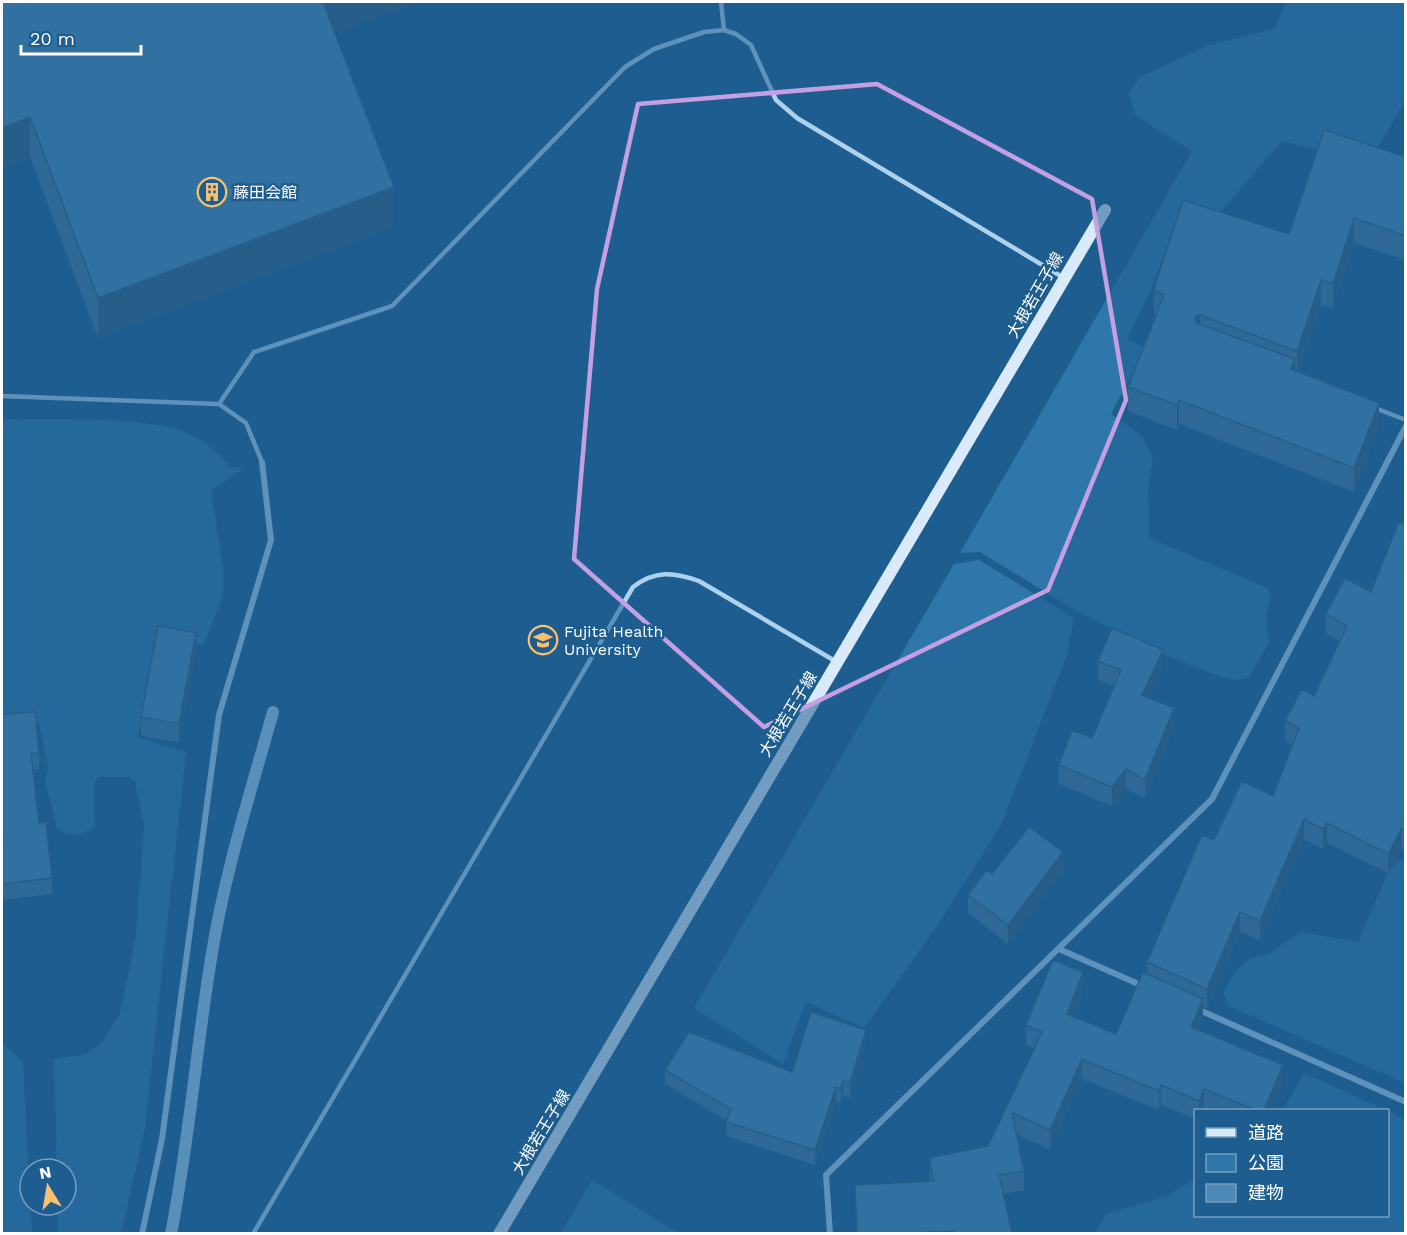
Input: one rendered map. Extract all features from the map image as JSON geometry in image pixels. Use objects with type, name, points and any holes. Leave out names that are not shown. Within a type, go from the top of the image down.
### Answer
[{"type":"street","name":"大根若王子線","points":[[499,1233],[1105,210]]},
{"type":"street","points":[[830,1233],[826,1175],[1212,799],[1406,426]]},
{"type":"street","points":[[142,1233],[162,1139],[219,715],[272,540],[262,462]]},
{"type":"street","points":[[1059,949],[1155,991]]},
{"type":"street","points":[[1187,1005],[1406,1102]]},
{"type":"lane","points":[[721,2],[724,30]]},
{"type":"lane","points":[[219,404],[254,352],[392,306],[625,67],[654,49],[704,32],[724,30],[736,34],[751,45],[776,100],[797,118],[1064,278]]},
{"type":"lane","points":[[2,396],[219,404],[246,423],[262,462]]},
{"type":"lane","points":[[1373,408],[1406,420]]},
{"type":"lane","points":[[253,1233],[633,587],[657,574],[677,573],[699,581],[838,663]]},
{"type":"highlighted area","points":[[877,84],[1092,199],[1126,400],[1048,590],[764,727],[574,559],[597,289],[638,104]]},
{"type":"green space","points":[[1286,2],[1405,2],[1405,101],[1369,163],[1282,141],[1209,225],[1179,216],[1151,289],[1127,340],[1146,347],[1111,414],[1142,436],[1153,458],[1148,490],[1149,538],[1267,588],[1271,595],[1266,618],[1269,642],[1249,678],[1237,680],[1221,677],[1162,654],[1080,613],[980,552],[960,553],[1192,151],[1135,115],[1129,92],[1140,77],[1207,46],[1274,29]]},
{"type":"green space","points":[[2,419],[99,420],[151,424],[191,435],[217,453],[230,467],[245,468],[211,490],[223,569],[223,595],[204,645],[154,642],[138,737],[186,752],[145,1128],[121,1233],[58,1233],[57,1217],[78,1217],[78,1157],[57,1157],[54,1059],[86,1054],[100,1044],[120,1014],[136,936],[144,826],[135,781],[129,777],[99,777],[94,784],[95,827],[76,834],[67,833],[57,828],[45,782],[48,767],[39,723],[2,726]]},
{"type":"green space","points":[[979,560],[1074,618],[1067,655],[1001,825],[933,932],[864,1028],[806,1002],[783,1064],[694,1008],[954,564]]},
{"type":"green space","points":[[1405,859],[1405,1083],[1227,1005],[1224,991],[1237,969],[1249,959],[1270,953],[1301,932],[1358,942],[1386,877],[1396,862]]},
{"type":"green space","points":[[2,1043],[23,1062],[28,1157],[18,1157],[18,1217],[31,1217],[32,1233],[2,1233]]},
{"type":"green space","points":[[1304,1073],[1383,1109],[1284,1109]]},
{"type":"green space","points":[[1389,1112],[1405,1120],[1405,1233],[1096,1233],[1106,1214],[1167,1196],[1194,1180],[1194,1217],[1389,1217]]},
{"type":"green space","points":[[592,1180],[678,1233],[561,1233]]},
{"type":"building","name":"藤田会館","points":[[2,2],[323,2],[394,187],[98,298],[30,117],[2,128]]},
{"type":"building","points":[[1324,130],[1406,157],[1406,236],[1354,218],[1333,284],[1321,280],[1297,351],[1200,315],[1195,316],[1196,323],[1295,359],[1291,369],[1379,403],[1354,468],[1179,400],[1177,405],[1128,387],[1164,295],[1154,289],[1183,200],[1289,234]]},
{"type":"building","points":[[1399,522],[1406,525],[1406,831],[1401,829],[1388,854],[1327,823],[1323,829],[1304,819],[1260,921],[1240,912],[1207,989],[1147,962],[1202,835],[1214,840],[1242,781],[1273,796],[1299,728],[1285,721],[1302,689],[1314,696],[1347,626],[1326,614],[1345,578],[1371,592]]},
{"type":"building","points":[[158,626],[196,633],[179,724],[141,717]]},
{"type":"building","points":[[1112,628],[1163,650],[1142,695],[1174,708],[1145,780],[1126,769],[1112,787],[1059,765],[1072,730],[1092,738],[1121,670],[1098,661]]},
{"type":"building","points":[[35,712],[39,753],[31,754],[39,823],[46,822],[52,878],[2,884],[2,714]]},
{"type":"building","points":[[1029,827],[1063,852],[1008,925],[968,895],[987,870],[992,874]]},
{"type":"building","points":[[1053,960],[1083,972],[1067,1014],[1116,1034],[1143,972],[1203,999],[1191,1027],[1283,1065],[1264,1109],[1254,1109],[1204,1089],[1199,1101],[1161,1085],[1159,1091],[1082,1059],[1050,1130],[1012,1113],[1024,1171],[999,1175],[1012,1233],[954,1233],[954,1231],[857,1233],[855,1185],[934,1181],[929,1158],[988,1146],[1042,1032],[1026,1025]]},
{"type":"building","points":[[811,1012],[866,1030],[850,1083],[843,1081],[841,1089],[836,1087],[815,1150],[726,1122],[731,1109],[665,1070],[689,1032],[792,1072]]},
{"type":"waterway","points":[[171,1234],[183,1165],[216,928],[238,835],[273,712]]},
{"type":"place","name":"藤田会館","points":[[212,192]]},
{"type":"place","name":"Fujita Health University","points":[[543,640]]}]
